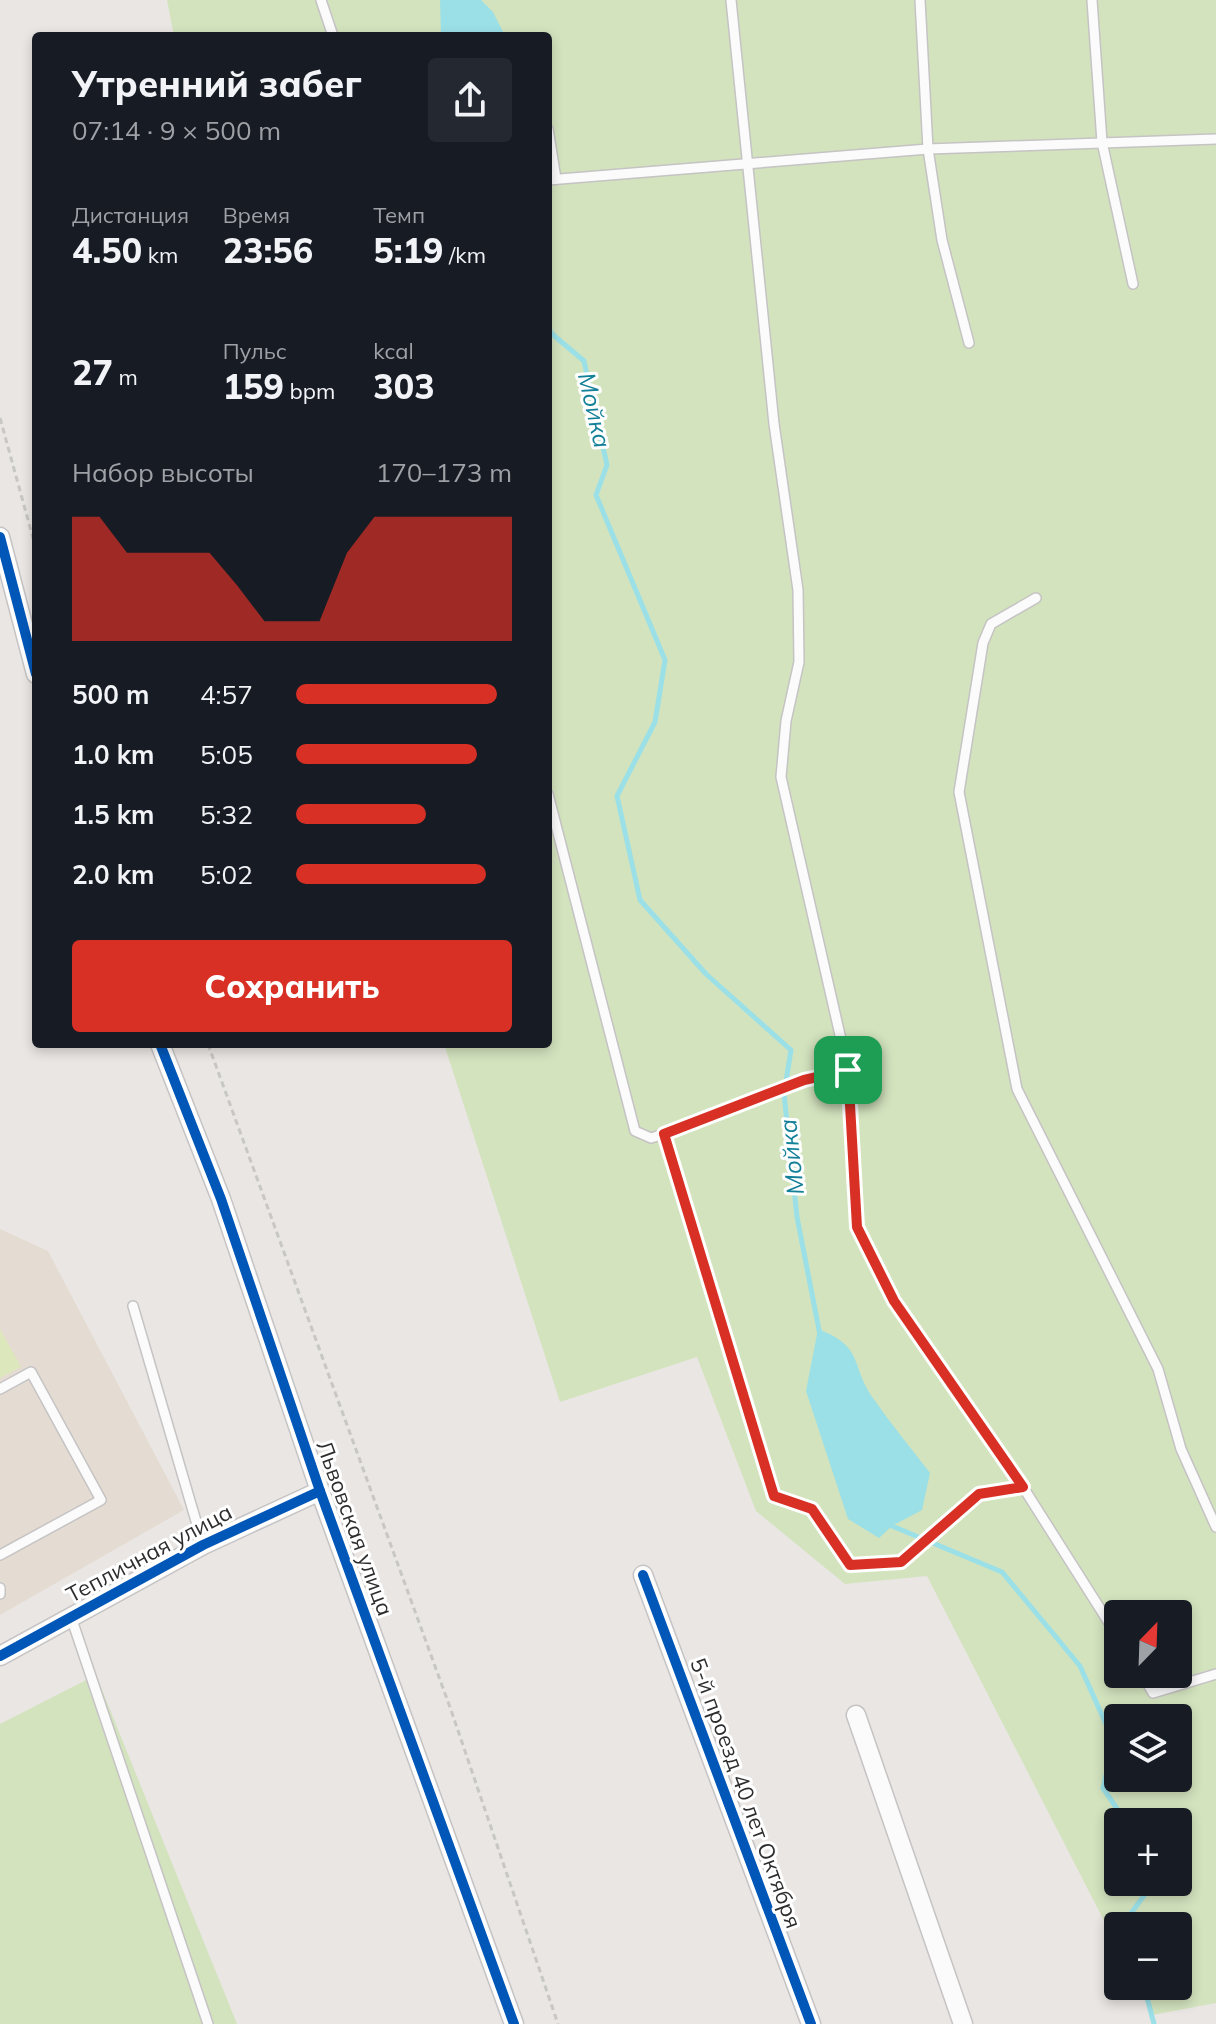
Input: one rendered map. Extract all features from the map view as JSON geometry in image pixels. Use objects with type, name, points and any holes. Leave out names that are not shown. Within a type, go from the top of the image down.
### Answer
[{"type":"street","points":[[0,537],[32,659]]},
{"type":"street","name":"Львовская улица","points":[[162,1048],[221,1199],[320,1491],[514,2024]]},
{"type":"street","name":"Тепличная улица","points":[[0,1656],[203,1545],[320,1491]]},
{"type":"street","name":"5-й проезд 40 лет Октября","points":[[643,1575],[811,2024]]},
{"type":"street","points":[[856,1715],[963,2024]]},
{"type":"lane","points":[[321,0],[332,32]]},
{"type":"lane","points":[[731,0],[774,424],[798,590],[799,662],[786,721],[781,777],[848,1070],[857,1227],[894,1301],[1023,1487],[1104,1615]]},
{"type":"lane","points":[[920,0],[928,149],[942,240],[969,343]]},
{"type":"lane","points":[[1092,0],[1102,142],[1133,284]]},
{"type":"lane","points":[[552,180],[928,149],[1216,139]]},
{"type":"lane","points":[[1036,598],[991,624],[983,643],[959,792],[1017,1089],[1158,1369],[1181,1449],[1216,1527]]},
{"type":"lane","points":[[552,809],[635,1131],[651,1138],[804,1080],[848,1070]]},
{"type":"lane","points":[[664,1134],[774,1496],[812,1509],[850,1565],[901,1562],[979,1494],[1023,1487]]},
{"type":"lane","points":[[133,1306],[203,1545]]},
{"type":"lane","points":[[0,1389],[31,1372],[101,1500],[0,1555]]},
{"type":"lane","points":[[71,1617],[208,2024]]},
{"type":"lane","points":[[1192,1681],[1216,1674]]},
{"type":"lane","points":[[1150,1688],[1153,1693],[1170,1688]]},
{"type":"path","points":[[0,418],[32,534]]},
{"type":"path","points":[[209,1048],[456,1724],[558,2024]]},
{"type":"shaded area","points":[[0,1229],[48,1251],[184,1510],[0,1615]]},
{"type":"green space","points":[[167,0],[1216,0],[1216,2003],[1152,2015],[1145,2000],[1192,2000],[1192,1912],[1104,1912],[1104,1921],[927,1576],[845,1584],[756,1511],[697,1357],[560,1402],[445,1048],[552,1048],[552,32],[173,32]]},
{"type":"green space","points":[[0,1329],[21,1367],[0,1378]]},
{"type":"green space","points":[[96,1675],[237,2024],[0,2024],[0,1724]]},
{"type":"water","points":[[440,0],[481,0],[493,12],[503,32],[441,32]]},
{"type":"water","points":[[818,1329],[850,1350],[873,1398],[930,1473],[922,1510],[892,1526],[879,1538],[848,1519],[806,1391]]},
{"type":"waterway","name":"Мойка","points":[[552,334],[584,361],[607,465],[596,495],[665,660],[655,722],[617,796],[640,900],[706,974],[791,1050],[784,1094],[797,1217],[820,1335]]},
{"type":"waterway","name":"Мойка","points":[[890,1520],[892,1526],[1002,1572],[1080,1666],[1114,1742],[1103,1788],[1117,1808]]},
{"type":"waterway","name":"Мойка","points":[[1132,1912],[1144,1896]]},
{"type":"waterway","name":"Мойка","points":[[1148,2000],[1154,2024]]},
{"type":"cycle path","points":[[0,537],[32,659]]},
{"type":"cycle path","points":[[162,1048],[221,1199],[320,1491],[514,2024]]},
{"type":"cycle path","points":[[0,1656],[203,1545],[320,1491]]},
{"type":"cycle path","points":[[643,1575],[811,2024]]},
{"type":"route","points":[[848,1070],[857,1227],[894,1301],[1023,1487],[979,1494],[901,1562],[850,1565],[812,1509],[774,1496],[664,1134],[804,1080],[848,1070]]}]
